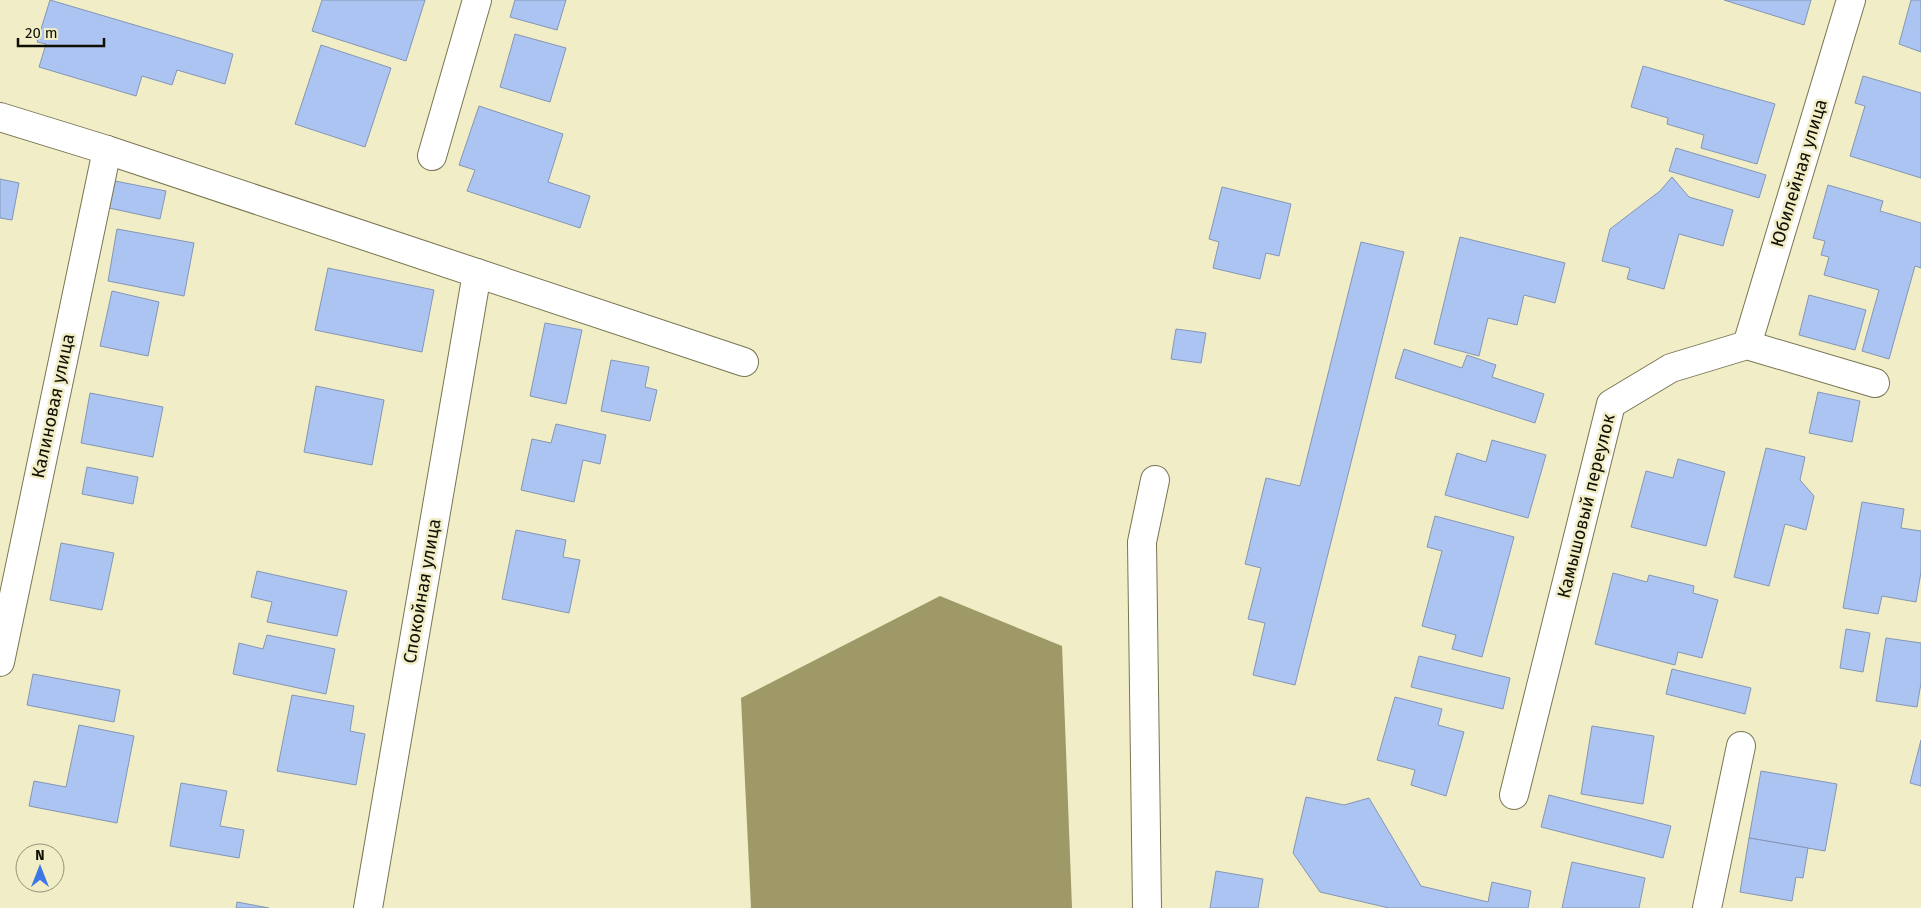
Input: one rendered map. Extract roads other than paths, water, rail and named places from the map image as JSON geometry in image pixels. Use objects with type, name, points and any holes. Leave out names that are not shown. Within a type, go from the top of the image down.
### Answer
[{"type":"street","points":[[432,156],[477,0]]},
{"type":"street","name":"Юбилейная улица","points":[[1748,345],[1851,0]]},
{"type":"street","points":[[0,117],[107,150],[744,362]]},
{"type":"street","name":"Калиновая улица","points":[[0,662],[107,150]]},
{"type":"street","name":"Спокойная улица","points":[[368,908],[477,273]]},
{"type":"street","points":[[1748,345],[1875,384]]},
{"type":"street","name":"Камышовый переулок","points":[[1514,794],[1611,404],[1671,368],[1748,345]]},
{"type":"street","points":[[1147,908],[1142,542],[1155,480]]},
{"type":"street","points":[[1707,908],[1741,746]]}]
